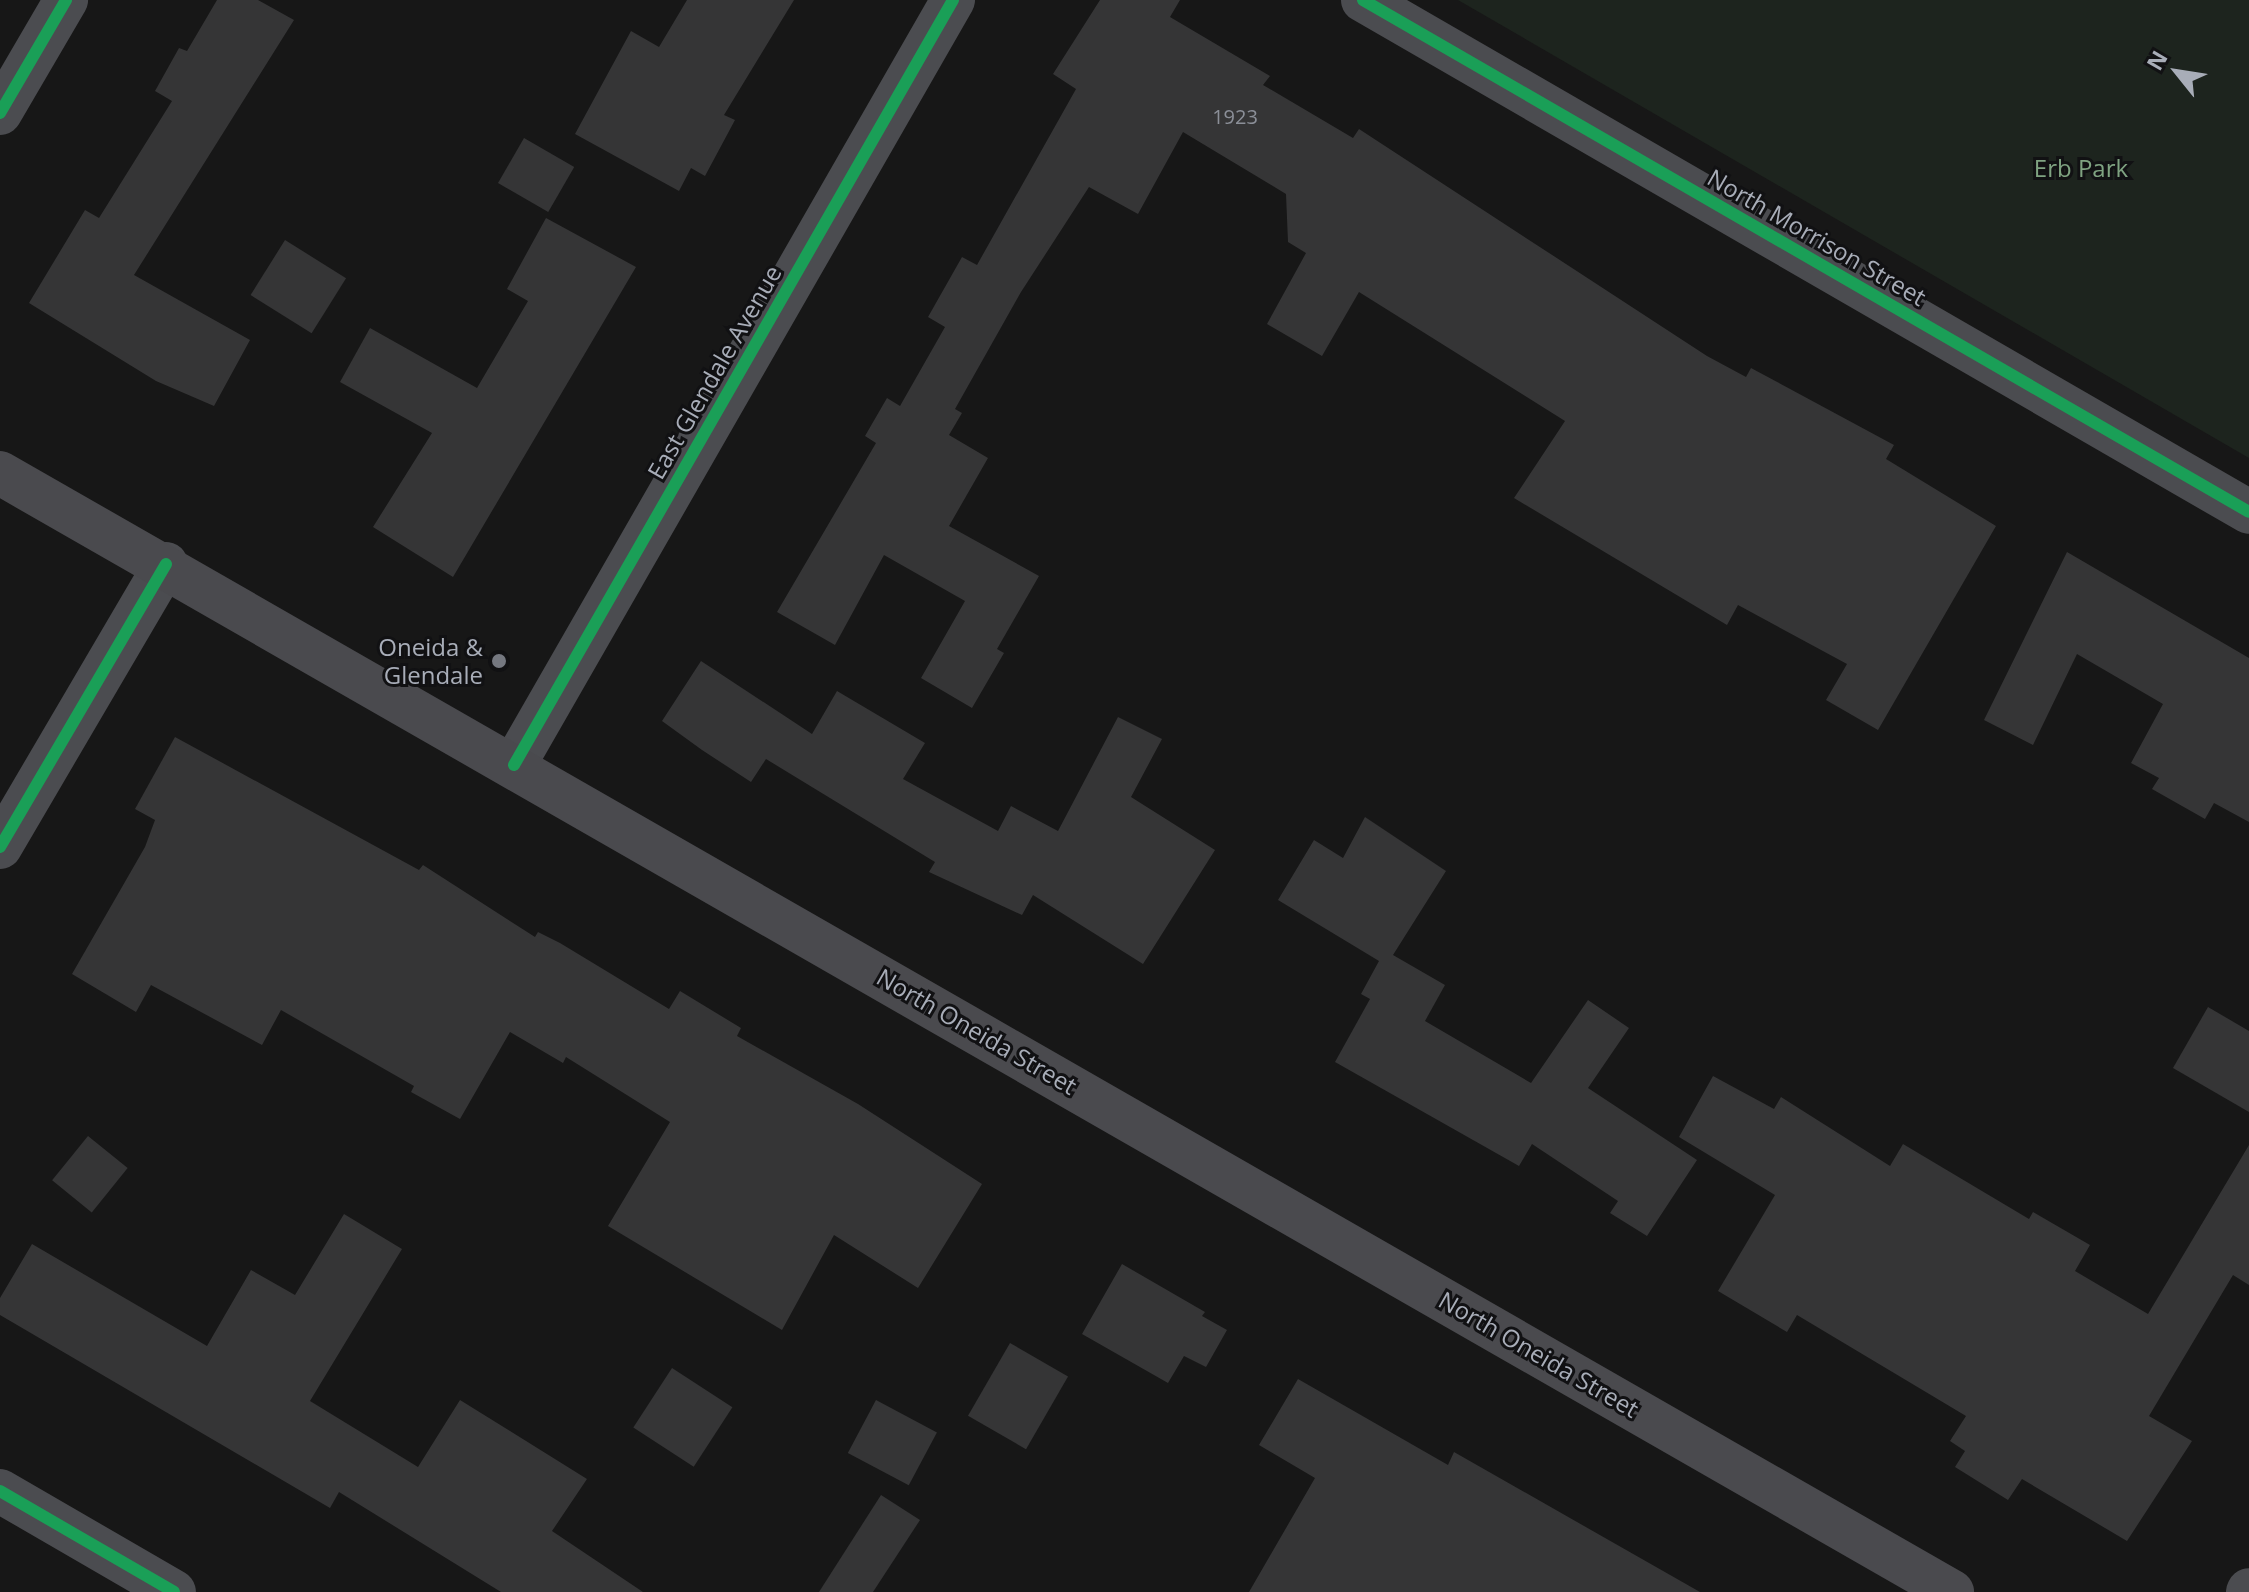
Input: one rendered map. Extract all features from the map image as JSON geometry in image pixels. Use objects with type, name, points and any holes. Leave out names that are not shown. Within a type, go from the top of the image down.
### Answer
[{"type":"main road","name":"North Oneida Street","points":[[0,473],[166,564],[1952,1592]]},
{"type":"street","points":[[0,113],[66,0]]},
{"type":"street","name":"East Glendale Avenue","points":[[514,765],[953,0]]},
{"type":"street","name":"North Morrison Street","points":[[1363,0],[2249,512]]},
{"type":"street","points":[[0,847],[166,564]]},
{"type":"street","points":[[0,1491],[174,1592]]},
{"type":"green space","name":"Erb Park","points":[[1458,0],[2249,0],[2249,458]]},
{"type":"building","points":[[217,0],[258,0],[294,20],[134,275],[250,340],[214,406],[156,381],[29,303],[85,210],[99,218],[172,101],[155,91],[179,48],[187,51]]},
{"type":"building","points":[[687,0],[794,0],[724,115],[735,120],[705,176],[691,168],[679,191],[575,134],[631,31],[659,47]]},
{"type":"building","points":[[1100,0],[1180,0],[1170,17],[1270,76],[1263,85],[1353,138],[1359,129],[1707,356],[1746,377],[1751,368],[1894,445],[1886,459],[1996,526],[1878,730],[1826,700],[1847,664],[1738,605],[1727,625],[1514,498],[1565,421],[1359,292],[1322,356],[1267,324],[1306,253],[1288,242],[1286,194],[1183,132],[1138,214],[1089,187],[1021,292],[955,409],[962,413],[949,435],[988,458],[949,526],[1039,576],[997,649],[1004,653],[972,708],[921,678],[965,601],[884,555],[835,645],[777,612],[876,443],[865,436],[887,398],[900,406],[945,327],[928,317],[962,257],[977,265],[1076,89],[1053,74]]},
{"type":"building","points":[[524,138],[574,167],[548,212],[498,183]]},
{"type":"building","points":[[546,218],[636,267],[453,577],[373,527],[432,433],[340,382],[370,328],[477,388],[528,301],[507,289]]},
{"type":"building","points":[[285,240],[346,278],[312,333],[251,295]]},
{"type":"building","points":[[2067,552],[2249,658],[2249,822],[2214,803],[2205,819],[2152,789],[2159,778],[2131,763],[2163,704],[2077,654],[2033,745],[1984,720]]},
{"type":"building","points":[[701,661],[812,734],[837,691],[925,743],[903,779],[998,831],[1011,806],[1058,831],[1118,717],[1162,739],[1131,797],[1215,850],[1143,964],[1033,895],[1022,915],[929,872],[935,862],[766,759],[751,782],[702,750],[662,721]]},
{"type":"building","points":[[175,737],[419,870],[423,865],[535,937],[538,932],[560,943],[669,1009],[680,991],[741,1028],[737,1036],[858,1104],[982,1184],[918,1288],[834,1235],[782,1330],[608,1226],[670,1122],[566,1057],[563,1063],[510,1032],[460,1119],[411,1092],[414,1086],[281,1010],[262,1045],[151,985],[136,1012],[72,974],[145,847],[155,820],[135,809]]},
{"type":"building","points":[[1365,817],[1446,871],[1393,955],[1445,985],[1425,1021],[1531,1083],[1588,1000],[1629,1028],[1588,1088],[1697,1160],[1647,1236],[1610,1213],[1618,1201],[1532,1144],[1519,1166],[1335,1062],[1370,999],[1361,994],[1379,961],[1278,900],[1314,840],[1343,858]]},
{"type":"building","points":[[2208,1007],[2249,1031],[2249,1112],[2173,1068]]},
{"type":"building","points":[[1713,1076],[1774,1109],[1781,1097],[1890,1166],[1903,1144],[2029,1219],[2033,1212],[2090,1245],[2075,1271],[2148,1314],[2249,1145],[2249,1285],[2233,1275],[2149,1416],[2192,1441],[2127,1541],[2022,1479],[2008,1500],[1955,1467],[1965,1451],[1950,1441],[1966,1416],[1797,1315],[1787,1332],[1718,1291],[1775,1195],[1679,1137]]},
{"type":"building","points":[[88,1136],[128,1168],[92,1212],[52,1180]]},
{"type":"building","points":[[344,1214],[402,1249],[310,1401],[418,1467],[460,1400],[587,1479],[552,1531],[643,1592],[501,1592],[339,1492],[330,1508],[0,1315],[0,1298],[32,1244],[207,1346],[251,1270],[295,1295]]},
{"type":"building","points":[[1122,1264],[1205,1312],[1202,1316],[1227,1330],[1206,1367],[1184,1356],[1168,1383],[1082,1334]]},
{"type":"building","points":[[1010,1343],[1068,1376],[1026,1449],[968,1416]]},
{"type":"building","points":[[672,1368],[732,1407],[694,1467],[633,1428]]},
{"type":"building","points":[[1298,1379],[1448,1465],[1454,1452],[1700,1592],[1249,1592],[1315,1478],[1259,1445]]},
{"type":"building","points":[[876,1400],[937,1432],[909,1485],[848,1453]]},
{"type":"building","points":[[881,1495],[920,1520],[873,1592],[819,1592]]},
{"type":"cycle path","points":[[0,113],[66,0]]},
{"type":"cycle path","points":[[514,765],[953,0]]},
{"type":"cycle path","points":[[1363,0],[2249,512]]},
{"type":"cycle path","points":[[0,847],[166,564]]},
{"type":"cycle path","points":[[0,1491],[174,1592]]},
{"type":"place","name":"Oneida & Glendale","points":[[499,661]]}]
